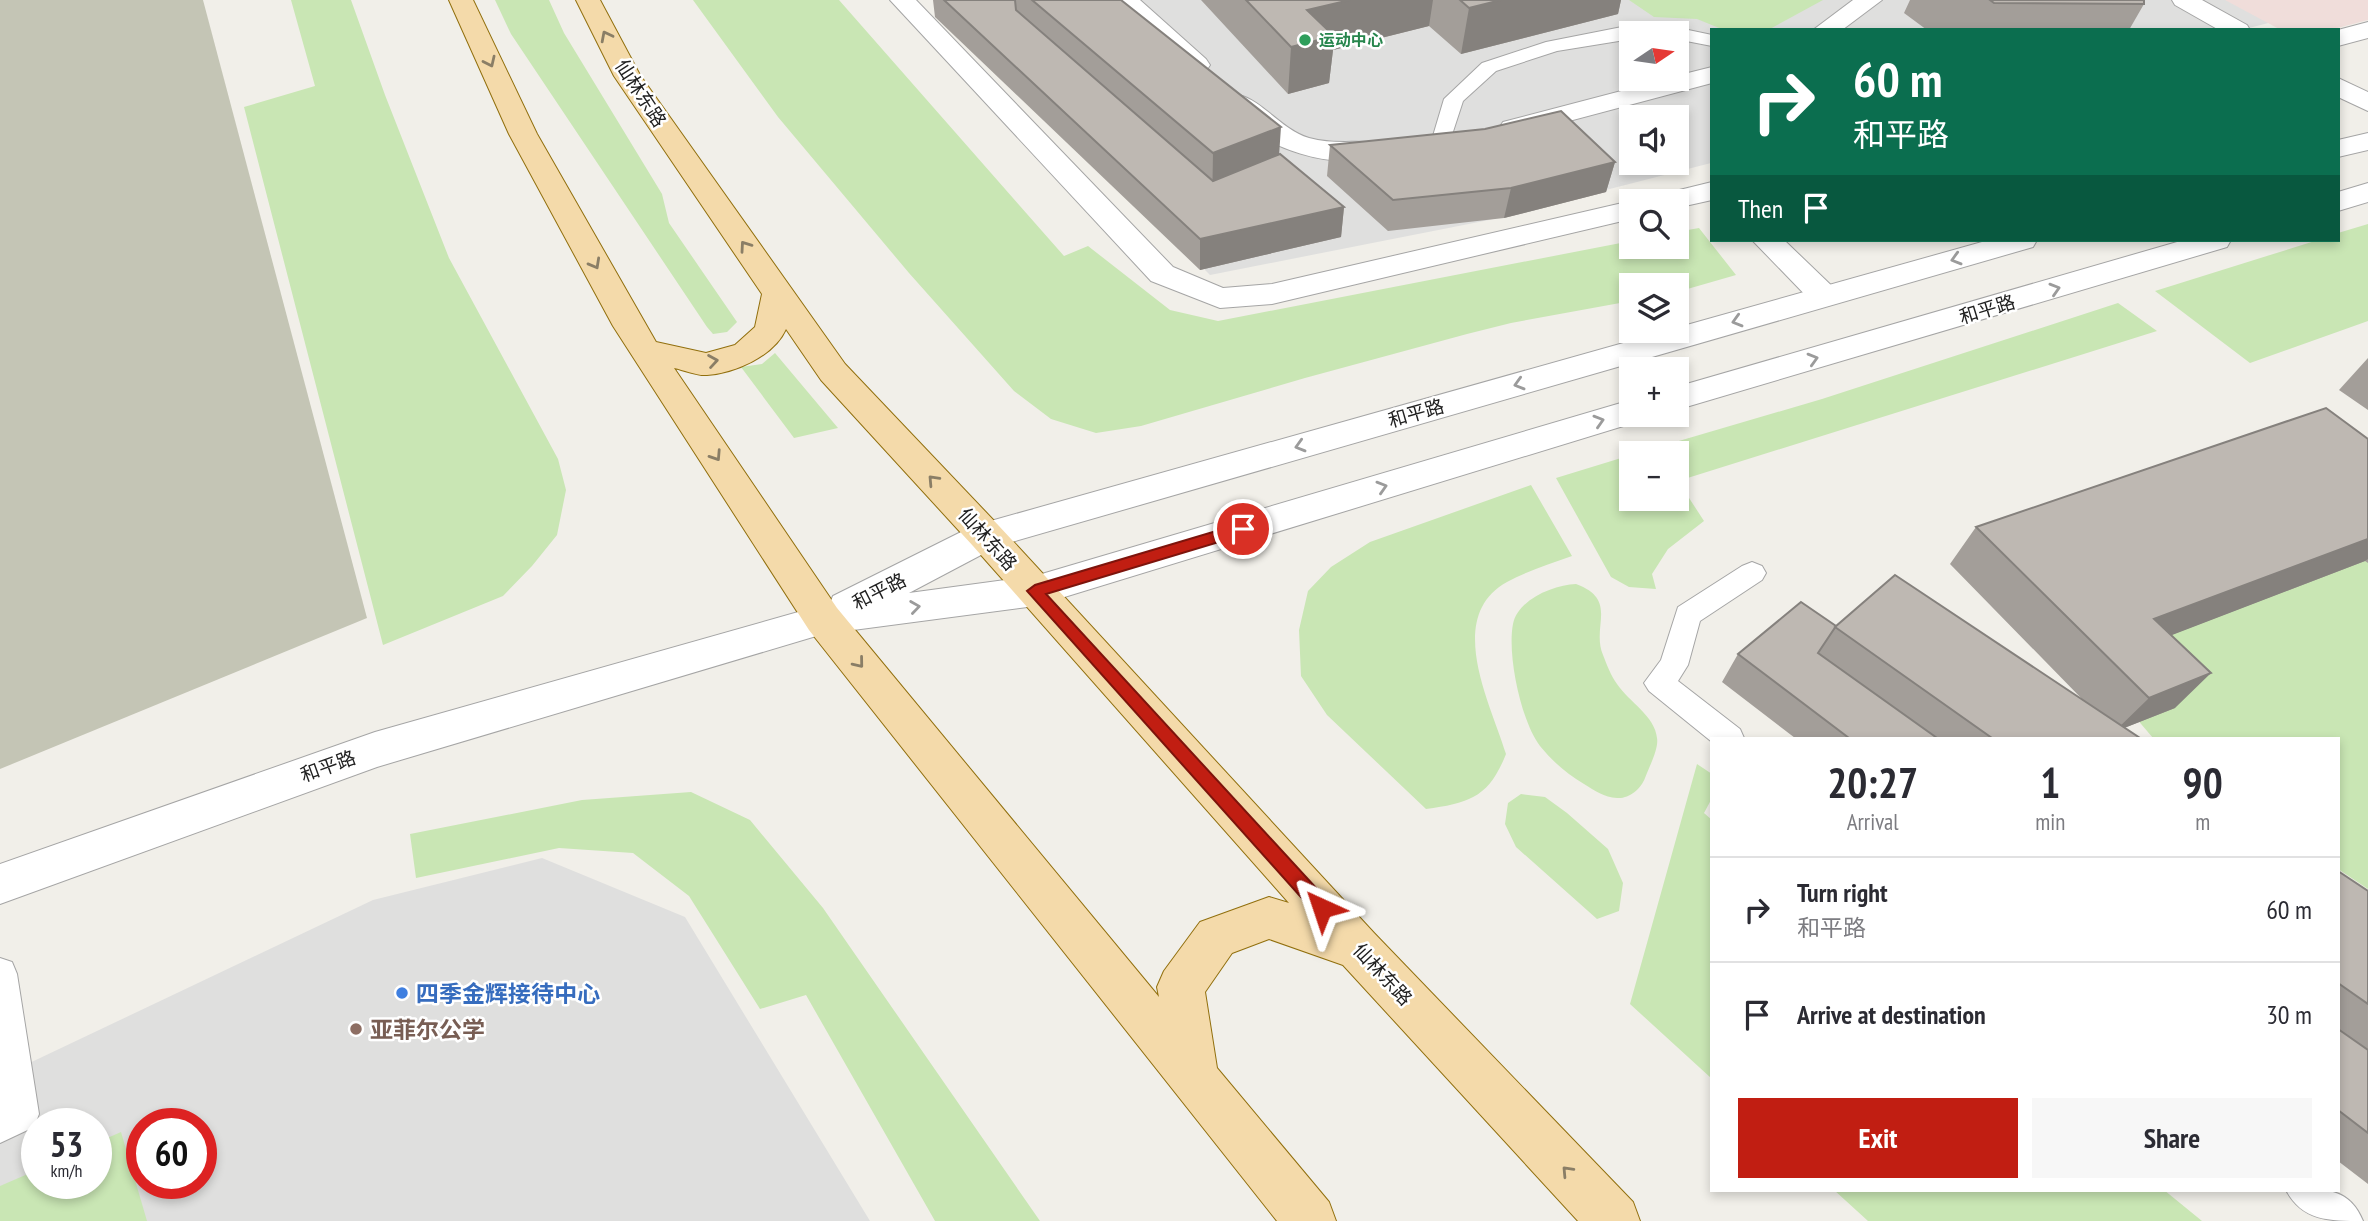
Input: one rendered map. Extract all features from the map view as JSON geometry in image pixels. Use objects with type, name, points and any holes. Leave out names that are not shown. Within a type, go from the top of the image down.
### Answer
[{"type":"main road","points":[[461,0],[523,134],[646,351],[823,619],[1310,1221]]},
{"type":"main road","name":"仙林东路","points":[[588,0],[627,76],[833,372],[986,536],[1359,948],[1614,1221]]},
{"type":"main road","points":[[646,351],[706,364],[746,353],[770,331],[778,294]]},
{"type":"main road","points":[[1194,1076],[1181,987],[1216,937],[1269,918],[1359,948]]},
{"type":"street","points":[[902,0],[1162,274],[1220,298],[1272,294],[1619,213]]},
{"type":"street","points":[[1126,0],[1254,117],[1297,144],[1365,153],[1443,143],[1710,76]]},
{"type":"street","points":[[1828,28],[1870,0]]},
{"type":"street","points":[[2184,0],[2234,28]]},
{"type":"street","points":[[2340,37],[2368,30]]},
{"type":"street","points":[[2340,87],[2368,103]]},
{"type":"street","points":[[2340,148],[2368,141]]},
{"type":"street","points":[[1689,196],[1710,191]]},
{"type":"street","points":[[2340,201],[2368,192]]},
{"type":"street","points":[[1769,242],[1824,296]]},
{"type":"street","name":"和平路","points":[[823,619],[986,536],[2015,242]]},
{"type":"street","name":"和平路","points":[[1689,395],[2209,242]]},
{"type":"street","name":"和平路","points":[[0,884],[375,750],[823,619],[1035,591],[1619,416]]},
{"type":"lane","points":[[1443,143],[1454,99],[1489,67],[1553,46],[1622,33],[1674,33],[1710,41]]},
{"type":"lane","points":[[1728,737],[1659,683],[1675,665],[1688,615],[1752,573]]},
{"type":"lane","points":[[0,974],[10,1119]]},
{"type":"lane","points":[[2308,1192],[2344,1221]]},
{"type":"shaded area","points":[[0,0],[203,0],[367,618],[0,769]]},
{"type":"shaded area","points":[[936,0],[2359,0],[2249,28],[1710,28],[1710,163],[1689,169],[1689,105],[1619,105],[1619,175],[1664,175],[1489,220],[1210,275]]},
{"type":"shaded area","points":[[2225,0],[2368,0],[2368,20],[2338,28],[2277,28]]},
{"type":"shaded area","points":[[542,858],[685,917],[870,1221],[0,1221],[0,1077],[373,900]]},
{"type":"green space","points":[[291,0],[351,0],[449,258],[558,459],[566,490],[557,535],[503,596],[383,645],[244,107],[315,86]]},
{"type":"green space","points":[[495,0],[549,0],[564,33],[662,194],[669,223],[737,322],[727,332],[713,334],[707,327],[511,34]]},
{"type":"green space","points":[[693,0],[839,0],[1064,256],[1088,246],[1170,310],[1218,321],[1619,243],[1619,259],[1689,259],[1689,230],[1699,228],[1736,275],[1689,289],[1689,273],[1619,273],[1619,303],[1511,323],[1305,378],[1141,426],[1096,433],[1051,419],[1014,391],[909,273],[778,117]]},
{"type":"green space","points":[[1629,0],[1823,0],[1772,28],[1719,28],[1697,19],[1654,17]]},
{"type":"green space","points":[[2368,224],[2368,321],[2250,363],[2155,291],[2312,242],[2340,242],[2340,232]]},
{"type":"green space","points":[[2118,303],[2157,331],[1689,478],[1689,441],[1679,441],[1822,399]]},
{"type":"green space","points":[[775,353],[838,428],[794,438],[741,367],[762,364]]},
{"type":"green space","points":[[1619,459],[1619,511],[1689,511],[1689,498],[1704,521],[1668,549],[1652,574],[1656,589],[1629,587],[1611,577],[1556,478]]},
{"type":"green space","points":[[1531,485],[1572,556],[1515,578],[1488,597],[1478,617],[1475,639],[1477,662],[1506,754],[1493,780],[1485,789],[1455,804],[1426,809],[1327,715],[1301,676],[1299,630],[1308,591],[1331,567],[1370,542]]},
{"type":"green space","points":[[2368,499],[2368,889],[2340,870],[2340,737],[2152,737],[2073,644]]},
{"type":"green space","points":[[1576,584],[1589,590],[1597,598],[1601,615],[1600,644],[1603,655],[1615,681],[1652,723],[1657,738],[1655,753],[1643,782],[1626,797],[1617,798],[1596,791],[1572,776],[1550,757],[1533,735],[1517,687],[1512,653],[1516,615],[1538,595],[1558,587]]},
{"type":"green space","points":[[1697,764],[1710,773],[1710,802],[1704,813],[1710,818],[1710,1077],[1630,1004]]},
{"type":"green space","points":[[691,792],[750,820],[823,908],[1040,1221],[935,1221],[806,995],[760,1009],[689,896],[633,853],[559,848],[416,878],[410,834],[582,800]]},
{"type":"green space","points":[[1521,794],[1545,797],[1608,849],[1623,883],[1619,911],[1597,919],[1516,847],[1505,824],[1508,803]]},
{"type":"green space","points":[[121,1132],[126,1149],[126,1199],[141,1199],[147,1221],[0,1221],[0,1186],[21,1177],[21,1199],[112,1199],[112,1136]]},
{"type":"green space","points":[[1836,1192],[2166,1192],[2202,1221],[1868,1221]]},
{"type":"building","points":[[944,0],[1015,0],[1016,10],[1213,181],[1280,154],[1344,207],[1200,239]]},
{"type":"building","points":[[1032,0],[1121,0],[1281,127],[1213,153]]},
{"type":"building","points":[[1246,0],[1350,0],[1307,10],[1334,36],[1291,47]]},
{"type":"building","points":[[1460,0],[1501,0],[1469,8]]},
{"type":"building","points":[[1990,0],[2144,0],[2144,4],[1994,3]]},
{"type":"building","points":[[1561,111],[1615,162],[1511,188],[1393,200],[1330,145],[1485,129]]},
{"type":"building","points":[[2326,408],[2368,439],[2368,539],[2154,619],[2211,673],[2149,698],[1976,527]]},
{"type":"building","points":[[1895,575],[2138,737],[1991,737],[1835,627]]},
{"type":"building","points":[[1801,602],[1836,626],[1818,653],[1936,737],[1848,737],[1738,654]]},
{"type":"building","points":[[2340,872],[2368,891],[2368,1004],[2340,984]]},
{"type":"building","points":[[2340,1030],[2368,1050],[2368,1133],[2340,1112]]},
{"type":"place","name":"运动中心","points":[[1305,40]]},
{"type":"place","name":"四季金辉接待中心","points":[[402,993]]},
{"type":"place","name":"亚菲尔公学","points":[[356,1029]]},
{"type":"route","points":[[1243,529],[1035,591],[1322,908]]}]
